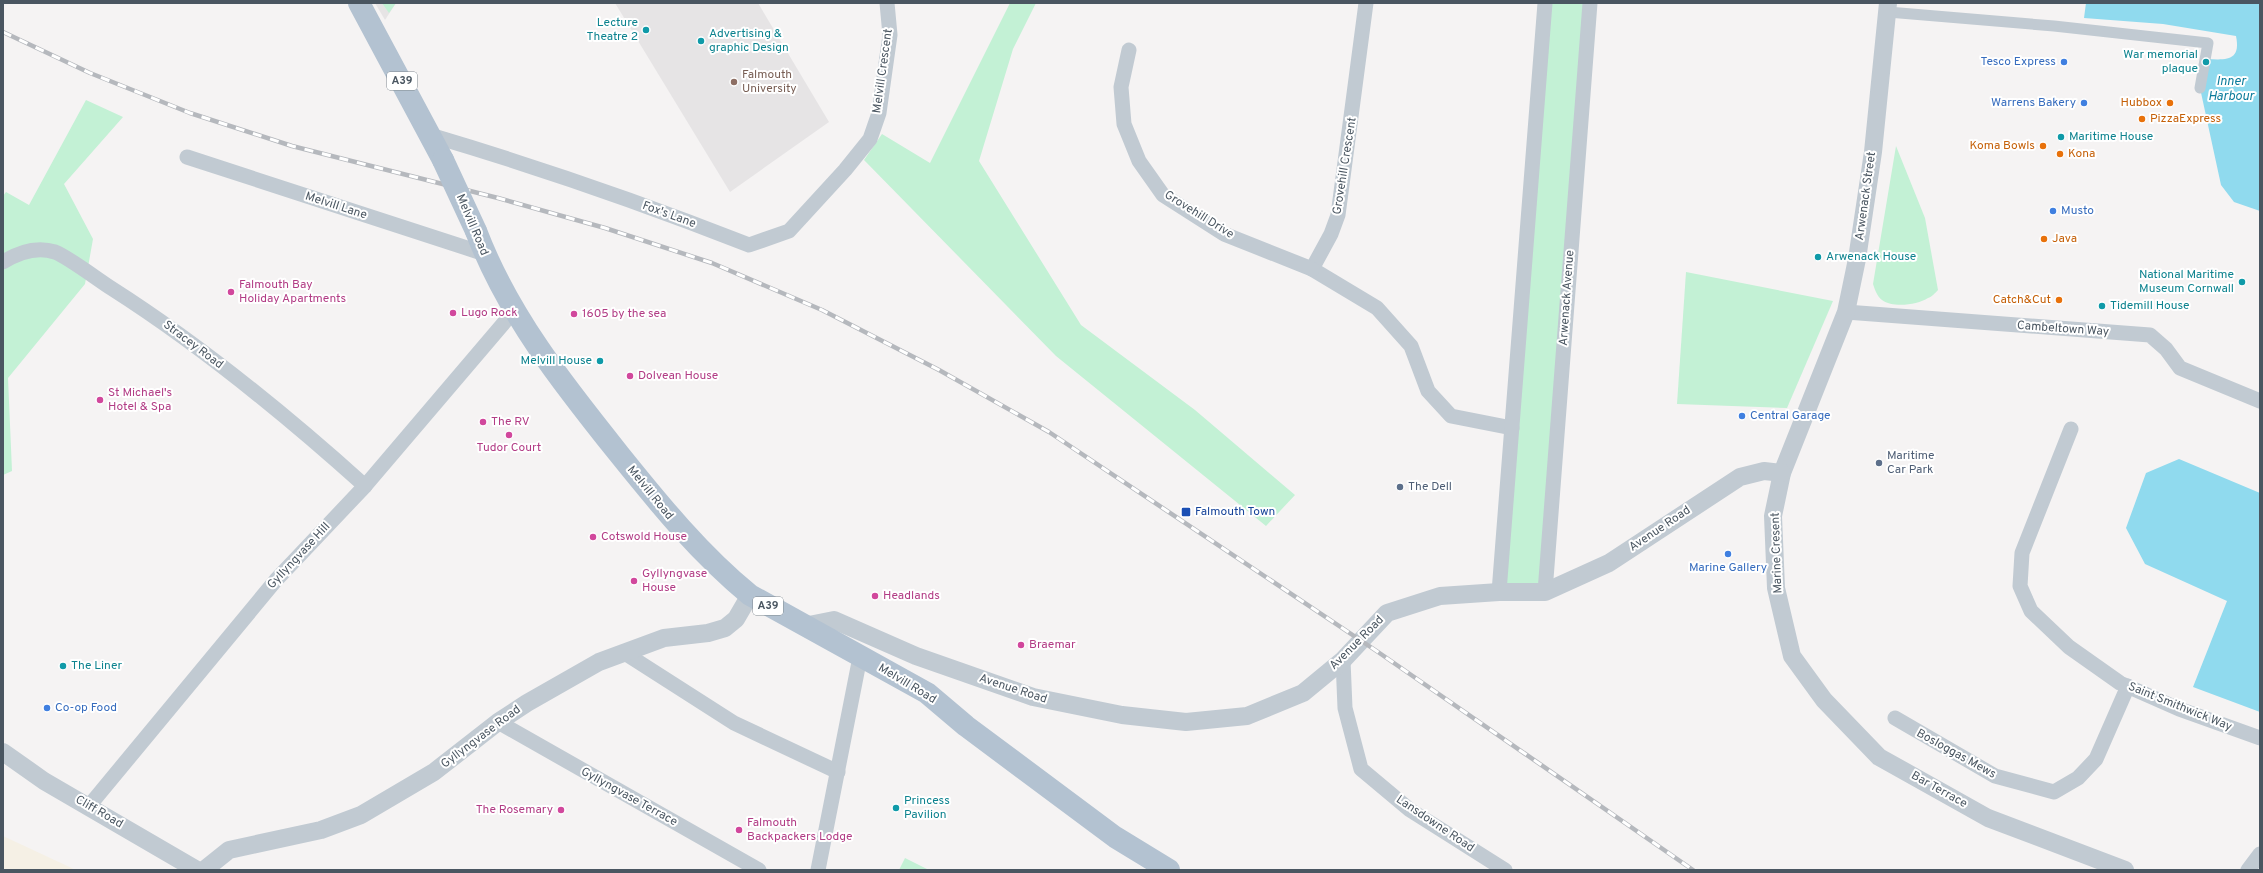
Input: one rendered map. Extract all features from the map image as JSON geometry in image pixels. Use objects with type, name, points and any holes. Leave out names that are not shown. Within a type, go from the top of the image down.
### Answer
[{"type":"main road","name":"Melvill Road","points":[[359,3],[443,160],[485,254],[514,311],[547,363],[676,525],[725,575],[750,595],[927,693],[966,726],[1116,837],[1169,870]]},
{"type":"street","name":"Melvill Crescent","points":[[870,139],[879,113],[890,35],[888,3]]},
{"type":"street","name":"Grovehill Crescent","points":[[1312,269],[1331,234],[1338,215],[1366,3]]},
{"type":"street","points":[[1499,592],[1545,3]]},
{"type":"street","name":"Arwenack Avenue","points":[[1545,592],[1590,3]]},
{"type":"street","points":[[1888,8],[2208,42],[2200,88]]},
{"type":"street","name":"Arwenack Street","points":[[1782,472],[1846,312],[1864,217],[1888,8]]},
{"type":"street","name":"Grovehill Drive","points":[[1129,50],[1121,87],[1124,124],[1138,161],[1163,194],[1224,234],[1312,269]]},
{"type":"street","name":"Fox's Lane","points":[[430,135],[670,214],[749,245],[790,231],[845,170],[870,139]]},
{"type":"street","name":"Melvill Lane","points":[[187,157],[485,254]]},
{"type":"street","name":"Stracey Road","points":[[3,262],[16,254],[33,249],[55,252],[180,334],[295,424],[364,486]]},
{"type":"street","points":[[1312,269],[1376,308],[1411,346],[1428,391],[1451,416],[1512,428]]},
{"type":"street","name":"Gyllyngvase Hill","points":[[89,806],[276,580],[364,486],[514,311]]},
{"type":"street","name":"Cambeltown Way","points":[[1846,312],[2150,335],[2166,349],[2180,368],[2260,401]]},
{"type":"street","name":"Saint Smithwick Way","points":[[2071,429],[2022,553],[2020,586],[2031,611],[2069,647],[2128,686],[2179,709],[2260,738]]},
{"type":"street","name":"Avenue Road","points":[[804,626],[834,620],[916,656],[1033,697],[1122,715],[1186,722],[1247,716],[1303,693],[1343,660],[1387,613],[1440,596],[1499,592],[1545,592],[1609,563],[1740,477],[1764,471],[1782,472]]},
{"type":"street","name":"Marine Cresent","points":[[1782,472],[1773,516],[1776,588],[1792,656]]},
{"type":"street","name":"Gyllyngvase Road","points":[[204,870],[229,850],[321,830],[361,815],[434,772],[498,722],[527,703],[599,662],[664,638],[708,633],[725,628],[736,618],[750,595]]},
{"type":"street","points":[[623,652],[734,724],[838,772]]},
{"type":"street","name":"Bar Terrace","points":[[1792,656],[1824,700],[1879,757],[1988,818],[2125,870]]},
{"type":"street","points":[[818,870],[860,657]]},
{"type":"street","name":"Lansdowne Road","points":[[1343,660],[1345,708],[1361,769],[1410,810],[1505,870]]},
{"type":"street","name":"Bosloggas Mews","points":[[1895,718],[1995,776],[2054,792],[2078,778],[2096,760],[2128,686]]},
{"type":"street","name":"Gyllyngvase Terrace","points":[[498,722],[759,870]]},
{"type":"street","name":"Cliff Road","points":[[3,752],[44,781],[197,870]]},
{"type":"street","points":[[2248,870],[2260,854]]},
{"type":"shaded area","points":[[375,3],[396,3],[385,20]]},
{"type":"shaded area","name":"Falmouth University","points":[[615,3],[758,3],[829,122],[730,192]]},
{"type":"green space","points":[[382,3],[396,3],[389,13]]},
{"type":"green space","points":[[1010,3],[1036,3],[1013,49],[979,161],[1081,325],[1195,410],[1295,495],[1266,526],[1056,356],[864,160],[882,134],[930,163]]},
{"type":"green space","points":[[1549,3],[1587,3],[1542,590],[1503,588]]},
{"type":"green space","points":[[86,100],[123,117],[64,184],[93,239],[85,284],[8,378],[12,471],[3,475],[3,196],[6,192],[29,205]]},
{"type":"green space","points":[[1896,146],[1925,218],[1938,290],[1931,297],[1905,305],[1892,304],[1882,300],[1877,295],[1873,284]]},
{"type":"green space","points":[[1686,272],[1833,301],[1787,408],[1677,404]]},
{"type":"green space","points":[[905,858],[929,870],[899,870]]},
{"type":"sand","points":[[3,836],[76,870],[3,870]]},
{"type":"water","name":"Inner Harbour","points":[[2086,3],[2260,3],[2260,211],[2234,202],[2221,185],[2200,88],[2207,59],[2226,59],[2234,55],[2237,44],[2236,36],[2163,24],[2084,18]]},
{"type":"water","points":[[2179,459],[2260,493],[2260,712],[2193,687],[2227,601],[2145,564],[2126,528],[2146,473]]},
{"type":"railway","points":[[3,32],[90,73],[190,113],[292,146],[498,198],[605,228],[712,263],[822,310],[939,370],[1049,432],[1378,652],[1693,870]]},
{"type":"place","name":"Lecture Theatre 2","points":[[646,30]]},
{"type":"place","name":"Advertising & graphic Design","points":[[701,41]]},
{"type":"place","name":"Tesco Express","points":[[2064,62]]},
{"type":"place","name":"War memorial plaque","points":[[2206,62]]},
{"type":"place","name":"Falmouth University","points":[[734,82]]},
{"type":"place","name":"Warrens Bakery","points":[[2084,103]]},
{"type":"place","name":"Hubbox","points":[[2170,103]]},
{"type":"place","name":"PizzaExpress","points":[[2142,119]]},
{"type":"place","name":"Maritime House","points":[[2061,137]]},
{"type":"place","name":"Koma Bowls","points":[[2043,146]]},
{"type":"place","name":"Kona","points":[[2060,154]]},
{"type":"place","name":"Musto","points":[[2053,211]]},
{"type":"place","name":"Java","points":[[2044,239]]},
{"type":"place","name":"Arwenack House","points":[[1818,257]]},
{"type":"place","name":"National Maritime Museum Cornwall","points":[[2242,282]]},
{"type":"place","name":"Falmouth Bay Holiday Apartments","points":[[231,292]]},
{"type":"place","name":"Catch&Cut","points":[[2059,300]]},
{"type":"place","name":"Tidemill House","points":[[2102,306]]},
{"type":"place","name":"Lugo Rock","points":[[453,313]]},
{"type":"place","name":"1605 by the sea","points":[[574,314]]},
{"type":"place","name":"Melvill House","points":[[600,361]]},
{"type":"place","name":"Dolvean House","points":[[630,376]]},
{"type":"place","name":"St Michael's Hotel & Spa","points":[[100,400]]},
{"type":"place","name":"Central Garage","points":[[1742,416]]},
{"type":"place","name":"The RV","points":[[483,422]]},
{"type":"place","name":"Tudor Court","points":[[509,435]]},
{"type":"place","name":"Maritime Car Park","points":[[1879,463]]},
{"type":"place","name":"The Dell","points":[[1400,487]]},
{"type":"place","name":"Falmouth Town","points":[[1186,512]]},
{"type":"place","name":"Cotswold House","points":[[593,537]]},
{"type":"place","name":"Marine Gallery","points":[[1728,554]]},
{"type":"place","name":"Gyllyngvase House","points":[[634,581]]},
{"type":"place","name":"Headlands","points":[[875,596]]},
{"type":"place","name":"Braemar","points":[[1021,645]]},
{"type":"place","name":"The Liner","points":[[63,666]]},
{"type":"place","name":"Co-op Food","points":[[47,708]]},
{"type":"place","name":"Princess Pavilion","points":[[896,808]]},
{"type":"place","name":"The Rosemary","points":[[561,810]]},
{"type":"place","name":"Falmouth Backpackers Lodge","points":[[739,830]]}]
